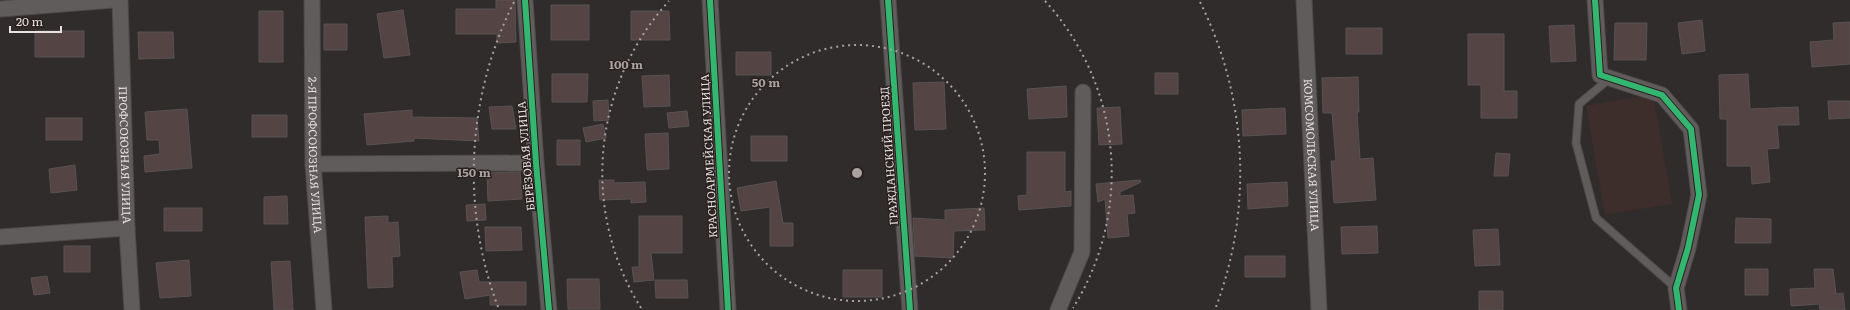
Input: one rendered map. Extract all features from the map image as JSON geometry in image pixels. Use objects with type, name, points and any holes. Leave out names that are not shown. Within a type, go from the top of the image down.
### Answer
[{"type":"street","points":[[0,9],[113,0]]},
{"type":"street","name":"ПРОФСОЮЗНАЯ УЛИЦА","points":[[120,0],[127,228],[132,310]]},
{"type":"street","name":"2-Я ПРОФСОЮЗНАЯ УЛИЦА","points":[[312,0],[313,164],[324,310]]},
{"type":"street","name":"БЕРЁЗОВАЯ УЛИЦА","points":[[525,0],[536,162],[549,310]]},
{"type":"street","name":"КРАСНОАРМЕЙСКАЯ УЛИЦА","points":[[710,0],[728,310]]},
{"type":"street","name":"ГРАЖДАНСКИЙ ПРОЕЗД","points":[[888,0],[910,310]]},
{"type":"street","name":"КОМСОМОЛЬСКАЯ УЛИЦА","points":[[1304,0],[1319,310]]},
{"type":"street","points":[[1595,0],[1600,76],[1662,95],[1691,129],[1700,195],[1688,248],[1676,288],[1679,310]]},
{"type":"street","points":[[1058,310],[1082,252],[1083,92]]},
{"type":"street","points":[[313,164],[536,162]]},
{"type":"street","points":[[0,237],[127,228]]},
{"type":"lane","points":[[1609,78],[1579,104],[1576,143],[1596,218],[1676,288]]},
{"type":"shaded area","points":[[1653,94],[1672,204],[1605,215],[1586,106]]},
{"type":"building","points":[[496,0],[515,0],[516,42],[497,43],[497,34],[456,34],[456,9],[496,9]]},
{"type":"building","points":[[551,5],[589,5],[589,40],[551,40]]},
{"type":"building","points":[[403,10],[410,55],[384,58],[377,14]]},
{"type":"building","points":[[259,11],[283,11],[283,62],[259,62]]},
{"type":"building","points":[[631,11],[669,11],[670,40],[631,40]]},
{"type":"building","points":[[1702,20],[1705,51],[1682,54],[1678,23]]},
{"type":"building","points":[[1850,22],[1850,64],[1812,67],[1810,42],[1834,40],[1833,23]]},
{"type":"building","points":[[1615,23],[1647,23],[1646,60],[1614,60]]},
{"type":"building","points":[[324,24],[347,24],[347,50],[324,50]]},
{"type":"building","points":[[1574,25],[1576,61],[1551,62],[1549,26]]},
{"type":"building","points":[[1346,28],[1382,28],[1382,54],[1346,54]]},
{"type":"building","points":[[35,31],[84,31],[84,57],[35,57]]},
{"type":"building","points":[[138,32],[173,32],[174,58],[139,59]]},
{"type":"building","points":[[1468,34],[1504,34],[1504,91],[1517,91],[1517,118],[1481,118],[1481,85],[1468,85]]},
{"type":"building","points":[[736,52],[771,52],[771,75],[736,75]]},
{"type":"building","points":[[1155,73],[1178,73],[1178,94],[1155,94]]},
{"type":"building","points":[[552,74],[588,74],[587,102],[552,102]]},
{"type":"building","points":[[1748,74],[1750,109],[1798,107],[1799,125],[1777,125],[1779,148],[1767,149],[1770,182],[1752,184],[1751,166],[1727,166],[1727,119],[1720,119],[1719,75]]},
{"type":"building","points":[[669,75],[670,106],[644,107],[642,76]]},
{"type":"building","points":[[1358,77],[1359,112],[1357,112],[1360,159],[1373,158],[1376,200],[1334,203],[1331,161],[1336,161],[1332,113],[1323,113],[1322,78]]},
{"type":"building","points":[[944,82],[946,129],[915,130],[913,83]]},
{"type":"building","points":[[1066,86],[1067,117],[1029,119],[1027,89]]},
{"type":"building","points":[[608,100],[609,120],[594,121],[593,101]]},
{"type":"building","points":[[1828,101],[1850,101],[1850,118],[1829,119]]},
{"type":"building","points":[[512,106],[516,129],[492,129],[489,107]]},
{"type":"building","points":[[1120,107],[1122,144],[1099,145],[1097,108]]},
{"type":"building","points":[[1285,108],[1286,134],[1243,136],[1242,110]]},
{"type":"building","points":[[187,109],[192,168],[145,172],[144,156],[160,154],[159,140],[147,140],[145,112]]},
{"type":"building","points":[[412,110],[412,117],[477,118],[479,141],[414,138],[414,141],[367,145],[364,114]]},
{"type":"building","points":[[687,111],[689,126],[669,128],[667,113]]},
{"type":"building","points":[[252,115],[287,115],[287,137],[252,137]]},
{"type":"building","points":[[46,118],[82,118],[82,140],[46,140]]},
{"type":"building","points":[[603,124],[606,138],[586,142],[583,128]]},
{"type":"building","points":[[668,133],[669,169],[647,170],[645,134]]},
{"type":"building","points":[[751,136],[787,136],[787,161],[751,161]]},
{"type":"building","points":[[557,140],[580,140],[580,165],[557,165]]},
{"type":"building","points":[[1027,152],[1065,152],[1065,192],[1071,191],[1071,206],[1019,210],[1018,196],[1027,195]]},
{"type":"building","points":[[1496,153],[1510,154],[1508,176],[1494,176]]},
{"type":"building","points":[[75,165],[77,190],[51,193],[49,169]]},
{"type":"building","points":[[520,172],[522,199],[488,201],[487,173]]},
{"type":"building","points":[[599,180],[614,180],[614,183],[645,182],[646,202],[631,203],[631,199],[600,200]]},
{"type":"building","points":[[1140,180],[1141,182],[1120,192],[1120,196],[1133,195],[1135,213],[1127,214],[1129,236],[1108,238],[1105,199],[1098,202],[1096,184]]},
{"type":"building","points":[[776,181],[783,223],[793,223],[793,246],[770,246],[770,207],[741,211],[737,188]]},
{"type":"building","points":[[1287,182],[1288,206],[1248,209],[1247,184]]},
{"type":"building","points":[[287,196],[288,224],[264,224],[264,197]]},
{"type":"building","points":[[485,204],[486,220],[467,221],[466,205]]},
{"type":"building","points":[[164,208],[202,208],[202,231],[164,231]]},
{"type":"building","points":[[984,208],[985,230],[954,231],[953,258],[915,256],[913,218],[945,220],[945,210]]},
{"type":"building","points":[[388,216],[388,223],[398,222],[400,256],[392,257],[393,287],[368,288],[365,217]]},
{"type":"building","points":[[639,216],[682,216],[682,253],[651,253],[654,280],[634,282],[632,267],[639,267]]},
{"type":"building","points":[[1736,218],[1771,219],[1771,243],[1735,243]]},
{"type":"building","points":[[1377,226],[1378,253],[1342,254],[1341,227]]},
{"type":"building","points":[[485,227],[521,227],[522,250],[486,251]]},
{"type":"building","points":[[1498,229],[1500,265],[1475,266],[1473,230]]},
{"type":"building","points":[[64,246],[90,246],[90,272],[64,272]]},
{"type":"building","points":[[1245,256],[1285,256],[1285,277],[1245,277]]},
{"type":"building","points":[[189,260],[191,296],[160,298],[156,263]]},
{"type":"building","points":[[290,261],[293,310],[274,310],[271,262]]},
{"type":"building","points":[[1745,269],[1768,269],[1768,295],[1745,295]]},
{"type":"building","points":[[1814,269],[1833,269],[1836,294],[1843,293],[1845,310],[1820,310],[1819,304],[1791,306],[1790,289],[1815,288]]},
{"type":"building","points":[[477,270],[479,282],[526,282],[526,305],[490,305],[490,295],[465,299],[460,272]]},
{"type":"building","points":[[843,270],[882,270],[882,297],[843,297]]},
{"type":"building","points":[[47,276],[50,293],[34,295],[31,278]]},
{"type":"building","points":[[567,279],[599,279],[600,309],[568,309]]},
{"type":"building","points":[[655,280],[687,280],[688,298],[656,298]]},
{"type":"building","points":[[1479,291],[1503,291],[1503,310],[1479,310]]},
{"type":"cycle path","points":[[525,0],[536,163],[549,310]]},
{"type":"cycle path","points":[[710,0],[728,310]]},
{"type":"cycle path","points":[[888,0],[910,310]]},
{"type":"cycle path","points":[[1595,0],[1600,75],[1662,95],[1691,129],[1699,195],[1688,248],[1676,288],[1679,310]]}]
